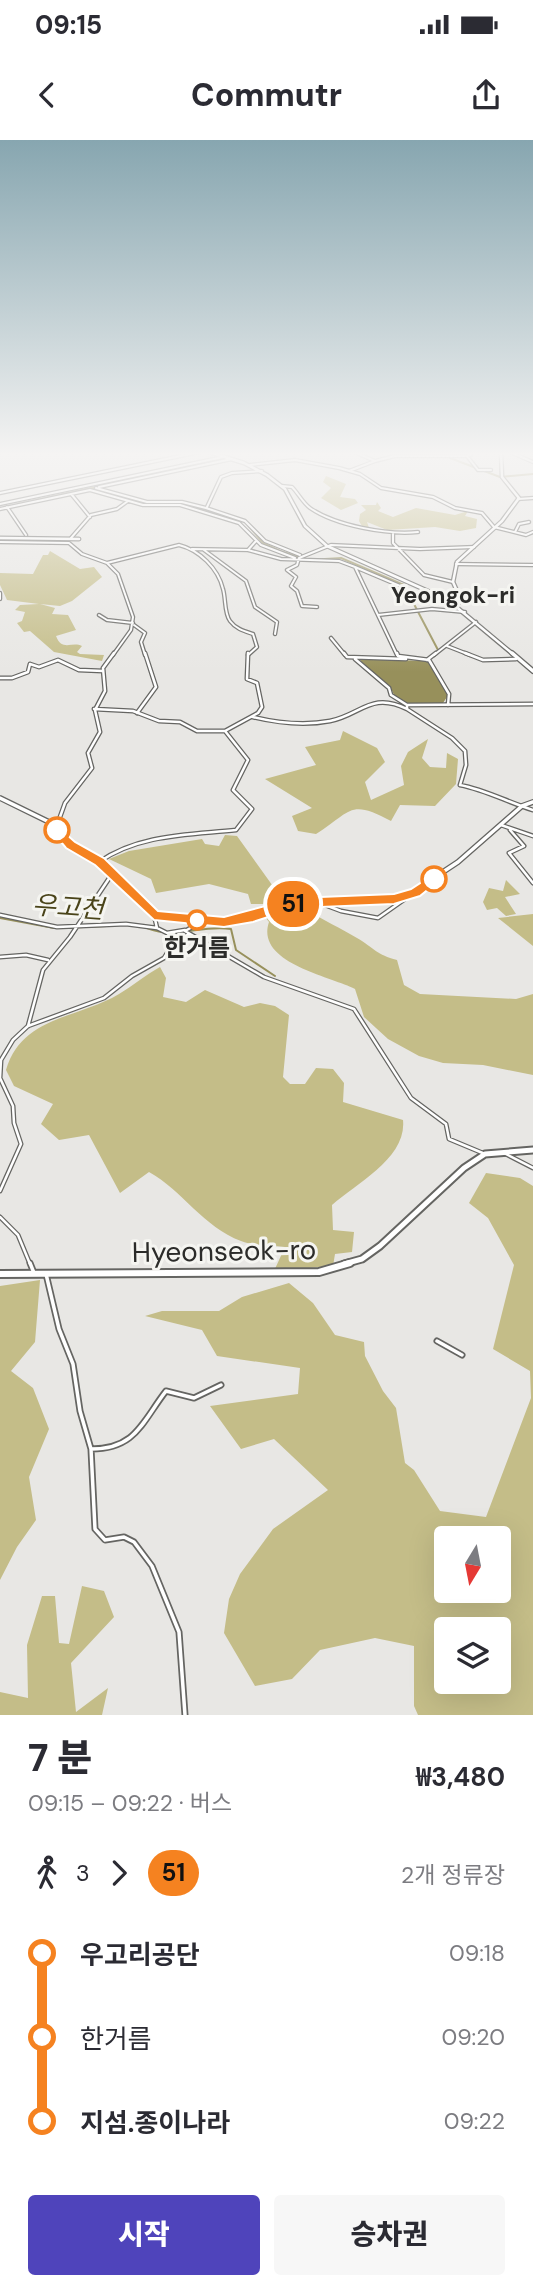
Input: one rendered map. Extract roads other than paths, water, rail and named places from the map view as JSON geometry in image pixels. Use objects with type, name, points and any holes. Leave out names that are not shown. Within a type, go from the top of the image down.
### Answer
[{"type":"street","points":[[17,526],[23,538]]},
{"type":"street","points":[[71,541],[85,526]]},
{"type":"street","points":[[241,526],[256,541],[273,551],[298,559]]},
{"type":"street","points":[[250,526],[271,545],[302,555]]},
{"type":"street","points":[[304,526],[327,546],[456,606],[533,671]]},
{"type":"street","points":[[354,526],[393,533],[418,532]]},
{"type":"street","points":[[515,532],[518,526]]},
{"type":"street","points":[[456,606],[461,600],[453,582],[456,564],[494,527],[526,535],[533,532]]},
{"type":"street","points":[[393,533],[393,543],[424,575],[453,582]]},
{"type":"street","points":[[23,538],[71,541],[79,539]]},
{"type":"street","points":[[0,540],[46,538],[71,541],[82,554],[107,564],[118,573],[134,624]]},
{"type":"street","points":[[248,550],[256,541]]},
{"type":"street","points":[[107,564],[179,545],[204,550],[248,550],[281,559],[338,561],[400,586]]},
{"type":"street","points":[[317,607],[302,606],[297,591],[291,586],[296,578],[286,570],[297,565],[302,555],[327,546],[474,547]]},
{"type":"street","points":[[94,709],[109,708],[137,713],[159,721],[180,722],[197,732],[225,731],[262,708],[257,682],[247,680],[248,653],[257,647],[253,634],[233,626],[228,619],[223,586],[206,559],[192,549]]},
{"type":"street","points":[[204,550],[246,581],[255,607],[277,622],[275,634]]},
{"type":"street","points":[[456,564],[533,565]]},
{"type":"street","points":[[355,567],[398,656],[429,660]]},
{"type":"street","points":[[0,593],[0,599]]},
{"type":"street","points":[[378,615],[416,610],[465,612]]},
{"type":"street","points":[[99,615],[107,620],[134,624],[145,632],[141,642],[156,687],[141,703],[137,713]]},
{"type":"street","points":[[331,638],[347,657],[355,659],[429,660],[460,632],[476,622]]},
{"type":"street","points":[[55,828],[65,803],[92,768],[89,753],[100,732],[94,721],[94,709],[106,683],[103,671],[134,624]]},
{"type":"street","points":[[447,646],[483,660],[516,659]]},
{"type":"street","points":[[355,659],[407,707],[441,730],[465,751],[466,765],[460,785],[487,790],[502,802],[533,810]]},
{"type":"street","points":[[0,678],[23,675],[28,672],[30,664],[40,667],[58,660],[79,670],[103,671]]},
{"type":"street","points":[[429,660],[449,694],[448,705]]},
{"type":"street","points":[[251,716],[307,723],[337,720],[352,710],[383,701],[407,707],[462,703],[474,707],[533,704]]},
{"type":"street","points":[[99,862],[115,852],[154,840],[236,830],[252,810],[233,790],[248,760],[225,731]]},
{"type":"street","points":[[0,799],[44,818],[70,845],[99,862],[154,915],[158,928]]},
{"type":"street","points":[[316,902],[371,919],[386,914],[458,862],[521,808],[533,802]]},
{"type":"street","points":[[501,825],[533,836]]},
{"type":"street","points":[[510,830],[524,846],[509,853],[533,883]]},
{"type":"street","points":[[28,1026],[43,970],[112,874]]},
{"type":"street","points":[[154,915],[224,922],[253,917],[295,903],[386,900],[415,892]]},
{"type":"street","points":[[0,915],[32,924],[74,930],[121,923],[158,928],[167,933],[187,932],[264,976],[354,1009],[411,1098],[446,1124],[449,1139],[485,1153],[533,1150]]},
{"type":"street","points":[[0,1191],[21,1144],[13,1123],[13,1106],[0,1078],[1,1060],[13,1040],[28,1026],[104,998],[132,976],[164,958],[174,942],[203,921]]},
{"type":"street","points":[[0,957],[26,955],[49,960]]},
{"type":"street","points":[[501,1152],[533,1168]]},
{"type":"street","name":"Hyeonseok-ro","points":[[0,1274],[292,1274],[341,1267],[362,1259],[380,1246],[464,1168],[485,1153]]},
{"type":"street","points":[[0,1217],[18,1236],[35,1274]]},
{"type":"street","points":[[46,1274],[58,1329],[73,1364],[80,1411],[91,1449],[95,1528],[105,1540],[124,1537],[134,1542],[152,1566],[179,1632],[185,1715]]},
{"type":"street","points":[[436,1341],[462,1355]]},
{"type":"street","points":[[91,1449],[115,1449],[129,1443],[166,1391],[190,1400],[200,1398],[221,1385]]},
{"type":"waterway","points":[[248,526],[263,543],[280,551],[309,560],[341,558],[404,585],[438,650]]},
{"type":"waterway","name":"우고천","points":[[0,918],[54,928]]},
{"type":"waterway","name":"우고천","points":[[60,928],[107,926]]},
{"type":"waterway","name":"우고천","points":[[147,928],[169,933],[209,928],[231,929],[236,950],[275,976]]},
{"type":"place","name":"한거름","points":[[197,920]]},
{"type":"district","name":"Yeongok-ri","points":[[453,595]]}]
